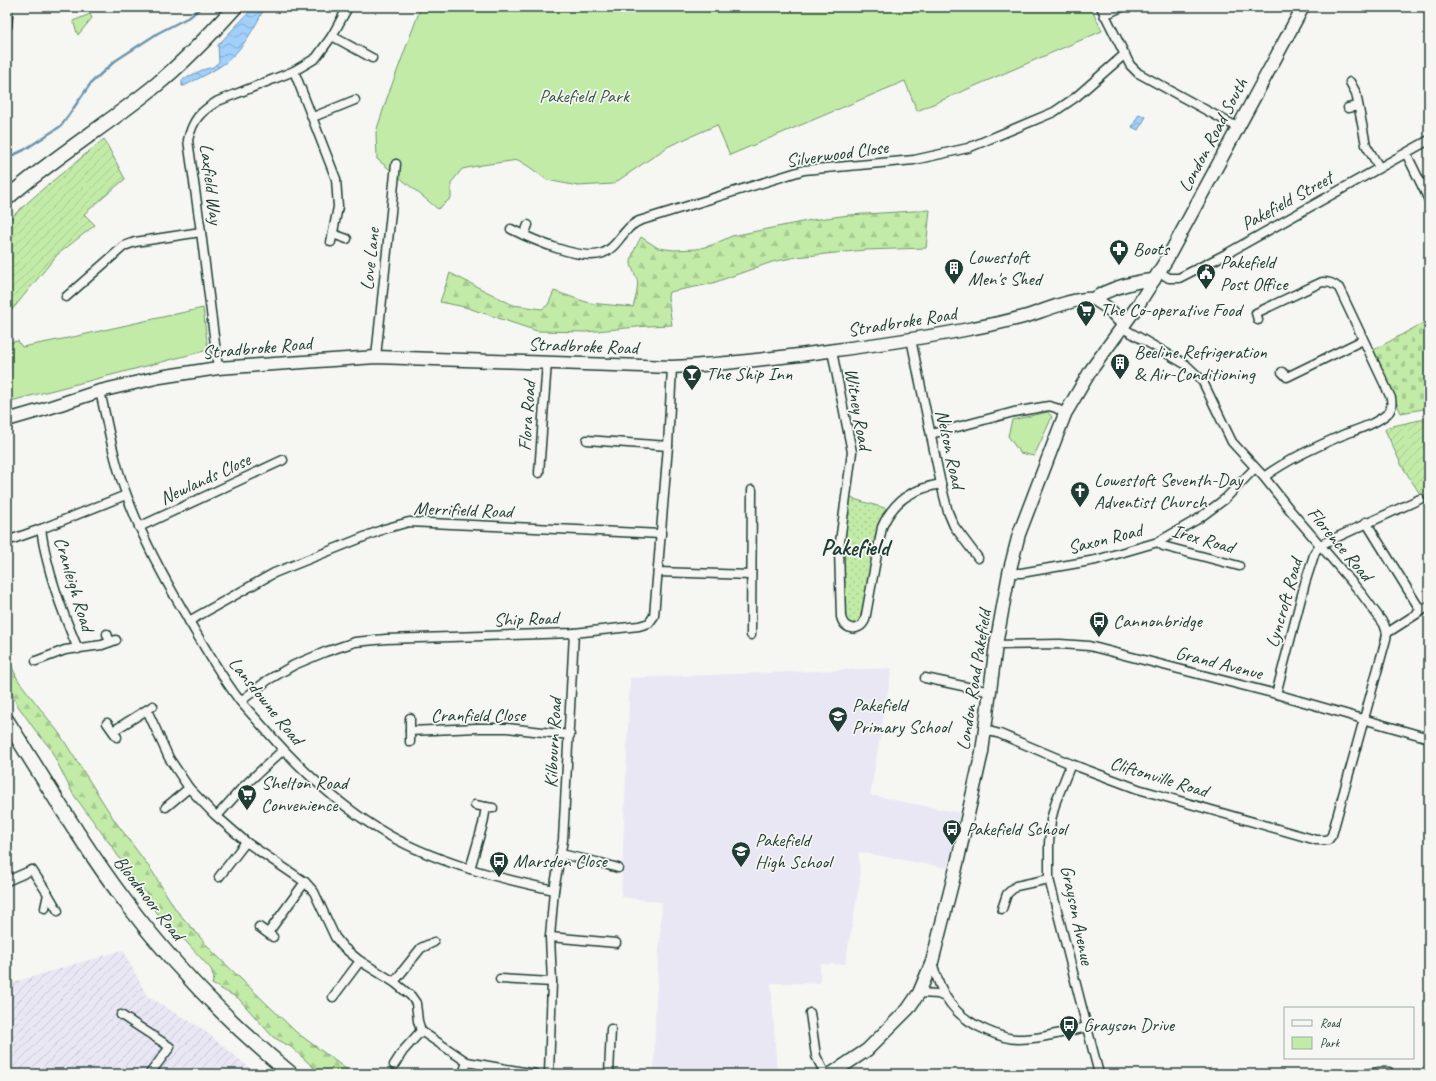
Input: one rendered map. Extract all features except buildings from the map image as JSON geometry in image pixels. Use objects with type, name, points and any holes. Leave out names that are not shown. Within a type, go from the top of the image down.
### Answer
[{"type":"highway","points":[[7,198],[53,161],[154,86],[177,67],[235,7]]},
{"type":"highway","points":[[7,187],[48,155],[120,107],[197,46]]},
{"type":"highway","name":"Bloodmoor Road","points":[[7,721],[73,825],[126,903],[189,978],[220,1011],[263,1051],[291,1074]]},
{"type":"main road","name":"London Road South","points":[[1157,276],[1303,7]]},
{"type":"main road","name":"Stradbroke Road","points":[[7,420],[100,391],[160,377],[218,368],[376,357],[672,367],[708,365],[832,351],[974,328],[1026,316],[1090,298],[1094,299],[1101,294],[1157,276]]},
{"type":"main road","name":"London Road Pakefield","points":[[831,1074],[867,1050],[908,1009],[919,993],[932,962],[956,868],[982,752],[991,692],[996,644],[1009,573],[1019,534],[1065,414],[1091,370],[1157,276]]},
{"type":"main road","points":[[1094,299],[1108,308],[1122,325]]},
{"type":"street","points":[[7,7],[7,27]]},
{"type":"street","name":"Laxfield Way","points":[[218,368],[188,140],[190,128],[207,108],[218,101],[294,71],[316,58],[332,36],[348,7]]},
{"type":"street","points":[[1122,7],[1102,11],[1130,65],[1138,73],[1237,127]]},
{"type":"street","points":[[332,36],[372,58]]},
{"type":"street","name":"Silverwood Close","points":[[511,229],[576,254],[590,256],[603,253],[617,244],[628,228],[639,220],[792,174],[824,167],[914,160],[968,148],[1054,112],[1076,96],[1125,54]]},
{"type":"street","points":[[294,71],[336,179],[338,207],[332,238],[347,239]]},
{"type":"street","points":[[1350,82],[1356,93],[1366,145],[1379,168]]},
{"type":"street","points":[[313,117],[355,100]]},
{"type":"street","points":[[1348,108],[1358,106]]},
{"type":"street","name":"Pakefield Street","points":[[1157,276],[1180,278],[1226,254],[1429,140]]},
{"type":"street","points":[[1406,154],[1429,200]]},
{"type":"street","name":"Love Lane","points":[[376,357],[396,164]]},
{"type":"street","points":[[524,235],[528,225]]},
{"type":"street","points":[[66,297],[124,246],[134,242],[201,232]]},
{"type":"street","points":[[1255,314],[1322,282],[1335,284],[1391,398],[1392,404],[1391,409],[1387,414],[1377,421],[1303,454],[1276,468],[1264,477]]},
{"type":"street","name":"Florence Road","points":[[1122,325],[1185,364],[1202,380],[1232,442],[1264,477],[1366,599],[1384,624],[1387,633]]},
{"type":"street","name":"Nelson Road","points":[[911,339],[948,512],[954,526],[978,558]]},
{"type":"street","points":[[1286,377],[1363,340]]},
{"type":"street","name":"Witney Road","points":[[832,351],[852,452],[847,496],[838,549],[841,617],[845,626],[859,628],[863,625],[865,620],[882,527],[887,517],[898,504],[911,493],[926,486],[941,484]]},
{"type":"street","name":"Flora Road","points":[[539,473],[547,362]]},
{"type":"street","name":"Ship Road","points":[[241,701],[268,680],[294,665],[325,652],[355,642],[386,639],[574,634],[639,626],[649,623],[654,616],[658,572],[668,446],[672,367]]},
{"type":"street","name":"Lansdowne Road","points":[[100,391],[116,461],[126,495],[158,568],[214,662],[241,701],[283,750],[332,796],[380,831],[420,851],[470,869],[509,880],[554,890]]},
{"type":"street","points":[[931,434],[1014,412],[1049,406],[1056,408],[1065,414]]},
{"type":"street","points":[[588,440],[668,446]]},
{"type":"street","name":"Newlands Close","points":[[139,527],[283,460]]},
{"type":"street","name":"Saxon Road","points":[[1009,573],[1021,573],[1096,560],[1158,542],[1198,519],[1225,499],[1255,468]]},
{"type":"street","points":[[751,635],[752,490]]},
{"type":"street","name":"Cranleigh Road","points":[[7,540],[41,529],[126,495]]},
{"type":"street","points":[[1320,545],[1366,522],[1420,499]]},
{"type":"street","name":"Merrifield Road","points":[[189,621],[274,573],[384,529],[409,522],[661,534]]},
{"type":"street","points":[[1366,522],[1421,611]]},
{"type":"street","name":"Cranleigh Road","points":[[41,529],[46,563],[60,606],[78,648]]},
{"type":"street","name":"Irex Road","points":[[1158,542],[1163,546],[1239,566]]},
{"type":"street","name":"Lyncroft Road","points":[[1276,694],[1305,583],[1315,552],[1320,545]]},
{"type":"street","points":[[658,572],[751,575]]},
{"type":"street","points":[[1364,720],[1387,633],[1429,606]]},
{"type":"street","name":"Cranleigh Road","points":[[39,662],[65,650],[113,642],[107,634]]},
{"type":"street","name":"Kilbourn Road","points":[[549,1074],[552,982],[550,937],[554,890],[563,840],[570,735],[574,634]]},
{"type":"street","name":"Grand Avenue","points":[[996,644],[1060,644],[1089,646],[1276,694],[1429,738]]},
{"type":"street","points":[[924,678],[991,692]]},
{"type":"street","points":[[107,724],[115,734],[150,708],[169,758],[189,788],[246,842],[305,882],[314,892],[335,937],[343,947],[360,961],[394,982],[411,996],[416,1003],[421,1031],[467,1062],[535,1074]]},
{"type":"street","name":"Cranfield Close","points":[[410,718],[410,742]]},
{"type":"street","name":"Cliftonville Road","points":[[985,730],[1000,734],[1071,764],[1138,789],[1316,840],[1328,840],[1332,835],[1364,720]]},
{"type":"street","name":"Cranfield Close","points":[[410,731],[507,728],[570,735]]},
{"type":"street","points":[[217,816],[242,787],[283,750]]},
{"type":"street","name":"Grayson Avenue","points":[[1071,764],[1056,801],[1051,820],[1049,843],[1050,879],[1099,1074]]},
{"type":"street","points":[[160,800],[167,810],[189,788]]},
{"type":"street","points":[[470,869],[489,808],[475,805]]},
{"type":"street","points":[[219,877],[246,842]]},
{"type":"street","points":[[561,854],[618,868]]},
{"type":"street","points":[[7,881],[32,870],[58,911]]},
{"type":"street","points":[[1002,910],[1007,894],[1016,886],[1050,879]]},
{"type":"street","points":[[259,927],[271,935],[305,882]]},
{"type":"street","points":[[45,908],[48,894]]},
{"type":"street","points":[[550,937],[616,943]]},
{"type":"street","points":[[394,982],[421,948],[434,942]]},
{"type":"street","points":[[333,996],[360,961]]},
{"type":"street","points":[[932,962],[937,979],[945,997],[954,1010],[963,1018],[979,1028],[996,1035],[1016,1039],[1036,1037],[1087,1027]]},
{"type":"street","points":[[500,980],[552,982]]},
{"type":"street","points":[[919,993],[938,994],[945,997]]},
{"type":"street","points":[[810,1013],[816,1056],[825,1074]]},
{"type":"street","points":[[121,1015],[170,1047],[151,1073]]},
{"type":"street","points":[[609,1074],[611,1029]]},
{"type":"street","points":[[394,1065],[403,1051],[421,1031]]},
{"type":"street","points":[[463,1074],[467,1062]]},
{"type":"street","points":[[1366,1074],[1380,1072],[1390,1073]]},
{"type":"shaded area","name":"Pakefield High School","points":[[892,668],[870,795],[960,813],[947,868],[859,852],[860,882],[845,964],[820,964],[820,983],[771,983],[777,1074],[654,1074],[655,1018],[662,902],[621,897],[630,678]]},
{"type":"shaded area","points":[[123,950],[147,996],[201,1028],[257,1074],[7,1074],[7,984]]},
{"type":"green space","name":"Pakefield Park","points":[[421,7],[1091,7],[1102,31],[917,111],[905,81],[730,155],[717,125],[669,146],[613,184],[578,186],[547,180],[518,160],[462,169],[451,183],[451,198],[438,209],[377,159],[376,132]]},
{"type":"green space","points":[[90,14],[92,18],[78,35],[73,21]]},
{"type":"green space","points":[[104,139],[125,179],[84,214],[95,225],[57,255],[7,316],[7,221],[44,188]]},
{"type":"green space","points":[[930,210],[926,248],[865,250],[796,257],[772,262],[710,284],[669,292],[668,297],[672,325],[586,332],[537,331],[465,307],[440,302],[450,273],[513,305],[542,309],[548,305],[554,291],[589,303],[633,307],[638,286],[637,279],[631,266],[631,260],[634,250],[641,237],[658,248],[674,250],[697,249],[712,245],[732,236],[812,220],[849,215]]},
{"type":"green space","points":[[203,308],[208,350],[7,402],[7,343],[18,341],[22,347]]},
{"type":"green space","points":[[1423,323],[1429,324],[1429,408],[1401,413],[1372,351]]},
{"type":"green space","points":[[1048,412],[1052,417],[1034,456],[1020,453],[1008,436],[1012,420]]},
{"type":"green space","points":[[1429,418],[1429,508],[1402,466],[1385,430],[1388,427]]},
{"type":"green space","points":[[850,498],[888,509],[862,617],[858,624],[849,625],[844,615],[842,544]]},
{"type":"green space","points":[[7,656],[18,680],[59,733],[115,821],[152,871],[176,910],[213,952],[296,1032],[353,1074],[323,1074],[291,1047],[273,1037],[238,998],[212,984],[214,978],[211,969],[180,935],[150,906],[146,897],[147,893],[143,890],[138,890],[113,848],[73,794],[50,748],[16,703],[7,682]]},
{"type":"water","points":[[254,7],[265,7],[253,30],[237,51],[225,63],[200,78],[182,86],[182,80],[202,70],[213,67],[219,62],[218,45]]},
{"type":"water","points":[[1139,114],[1146,117],[1138,130],[1132,127]]},
{"type":"waterway","points":[[7,158],[24,150],[61,126],[91,83],[115,61],[158,33],[191,16],[201,7]]},
{"type":"place","name":"Boots","points":[[1119,266]]},
{"type":"place","name":"Lowestoft Men's Shed","points":[[954,285]]},
{"type":"place","name":"Pakefield Post Office","points":[[1206,290]]},
{"type":"place","name":"The Co-operative Food","points":[[1086,327]]},
{"type":"place","name":"Beeline Refrigeration & Air-Conditioning","points":[[1120,380]]},
{"type":"place","name":"The Ship Inn","points":[[692,391]]},
{"type":"place","name":"Lowestoft Seventh-Day Adventist Church","points":[[1080,508]]},
{"type":"place","name":"Cannonbridge","points":[[1099,638]]},
{"type":"place","name":"Pakefield Primary School","points":[[838,733]]},
{"type":"place","name":"Shelton Road Convenience","points":[[247,811]]},
{"type":"place","name":"Pakefield School","points":[[952,846]]},
{"type":"place","name":"Pakefield High School","points":[[741,868]]},
{"type":"place","name":"Marsden Close","points":[[499,878]]},
{"type":"place","name":"Grayson Drive","points":[[1069,1042]]},
{"type":"district","name":"Pakefield","points":[[855,547]]}]
